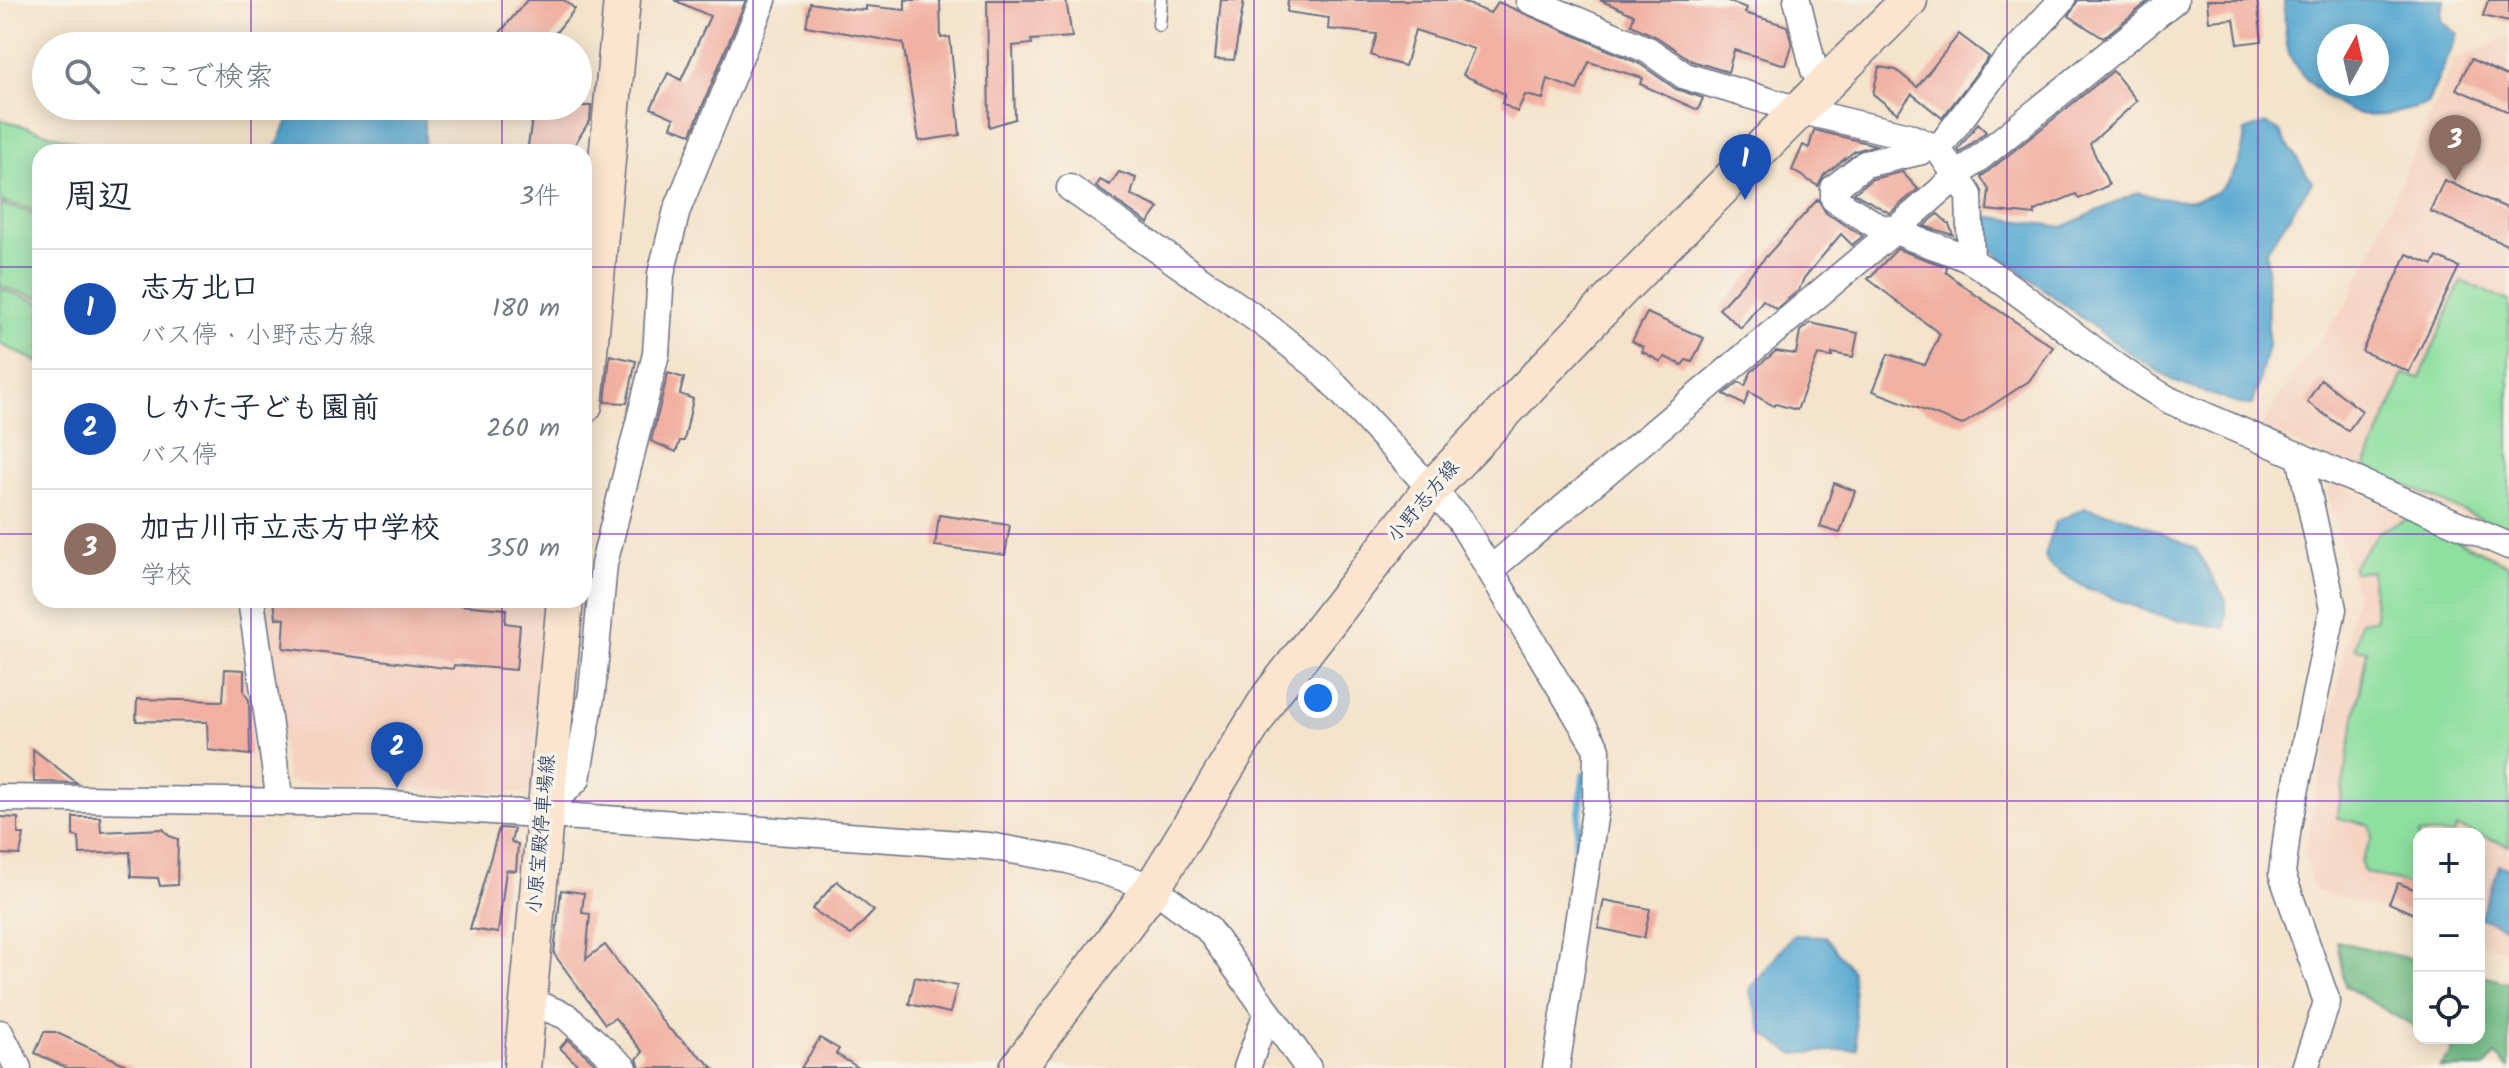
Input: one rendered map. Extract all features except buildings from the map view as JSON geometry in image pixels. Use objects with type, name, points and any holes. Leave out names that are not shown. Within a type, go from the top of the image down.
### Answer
[{"type":"main road","points":[[592,291],[622,0]]},
{"type":"main road","name":"小野志方線","points":[[1018,1068],[1153,887],[1270,696],[1431,489],[1621,289],[1802,111],[1829,79],[1909,0]]},
{"type":"main road","name":"小原宝殿停車場線","points":[[522,1068],[564,608]]},
{"type":"street","points":[[544,813],[577,779],[592,692],[604,564],[656,354],[661,274],[677,210],[763,0]]},
{"type":"street","points":[[1529,0],[1648,50],[1685,76],[1802,111],[1908,136],[1934,147],[1969,195],[1971,260]]},
{"type":"street","points":[[1797,0],[1814,70],[1829,79]]},
{"type":"street","points":[[2062,0],[1934,147],[1865,164],[1834,188],[1834,199],[1879,227],[1895,230],[1971,260],[2062,323],[2134,381],[2171,401],[2509,546]]},
{"type":"street","points":[[1491,569],[1957,176],[2175,0]]},
{"type":"street","points":[[1070,188],[1268,327],[1318,367],[1460,520],[1597,749],[1596,805],[1556,1068]]},
{"type":"street","points":[[2300,456],[2333,609],[2288,826],[2282,874],[2327,1002],[2305,1068]]},
{"type":"street","points":[[252,608],[280,802]]},
{"type":"street","points":[[0,798],[378,803],[989,846],[1068,860],[1153,887],[1208,929],[1308,1068]]},
{"type":"street","points":[[527,1000],[566,1016],[624,1068]]},
{"type":"street","points":[[1247,1068],[1267,1012]]},
{"type":"street","points":[[0,1033],[18,1068]]},
{"type":"lane","points":[[1159,25],[1161,0]]},
{"type":"shaded area","points":[[2509,37],[2509,536],[2261,428],[2281,393],[2349,301],[2454,60]]},
{"type":"shaded area","points":[[2333,482],[2509,561],[2509,951],[2485,944],[2485,828],[2413,828],[2413,922],[2355,901],[2315,891],[2305,855],[2356,592],[2327,493]]},
{"type":"shaded area","points":[[264,608],[541,608],[537,653],[542,654],[532,790],[528,794],[287,781]]},
{"type":"green space","points":[[0,119],[82,144],[32,144],[32,210],[0,201]]},
{"type":"green space","points":[[0,204],[32,213],[32,296],[0,286]]},
{"type":"green space","points":[[2461,281],[2509,301],[2509,532],[2365,467],[2404,374],[2420,378]]},
{"type":"green space","points":[[0,289],[32,299],[32,359],[0,344]]},
{"type":"green space","points":[[2409,518],[2509,565],[2509,846],[2485,837],[2485,828],[2413,828],[2413,885],[2364,872],[2361,862],[2372,838],[2370,825],[2337,818],[2367,650],[2355,648],[2360,622],[2376,619],[2371,571],[2354,572],[2353,566],[2380,531]]},
{"type":"green space","points":[[2337,941],[2413,960],[2413,1026],[2345,986]]},
{"type":"green space","points":[[2485,977],[2509,983],[2509,1068],[2495,1055],[2484,1068],[2440,1068],[2454,1050],[2444,1044],[2485,1044]]},
{"type":"water","points":[[2284,0],[2444,0],[2441,21],[2458,34],[2427,105],[2373,116],[2343,107],[2326,96],[2389,96],[2389,24],[2317,24],[2317,89],[2292,60],[2285,31]]},
{"type":"water","points":[[288,120],[424,120],[424,144],[278,144]]},
{"type":"water","points":[[2266,123],[2279,131],[2312,182],[2267,250],[2268,346],[2253,405],[2238,404],[2175,382],[2122,348],[1989,248],[1978,215],[2063,227],[2138,192],[2178,200],[2211,194],[2224,185],[2234,172],[2245,131]]},
{"type":"water","points":[[2085,508],[2126,517],[2196,549],[2226,600],[2226,628],[2159,616],[2084,587],[2049,565],[2045,556],[2055,522]]},
{"type":"water","points":[[2499,865],[2509,869],[2509,928],[2485,920],[2485,904]]},
{"type":"water","points":[[1793,935],[1825,936],[1852,971],[1857,1049],[1793,1054],[1763,1033],[1749,990]]},
{"type":"waterway","points":[[1573,869],[1584,774]]},
{"type":"place","name":"加古川市立志方中学校","points":[[2455,181]]},
{"type":"place","name":"志方北口","points":[[1745,200]]},
{"type":"place","name":"しかた子ども園前","points":[[397,788]]}]
